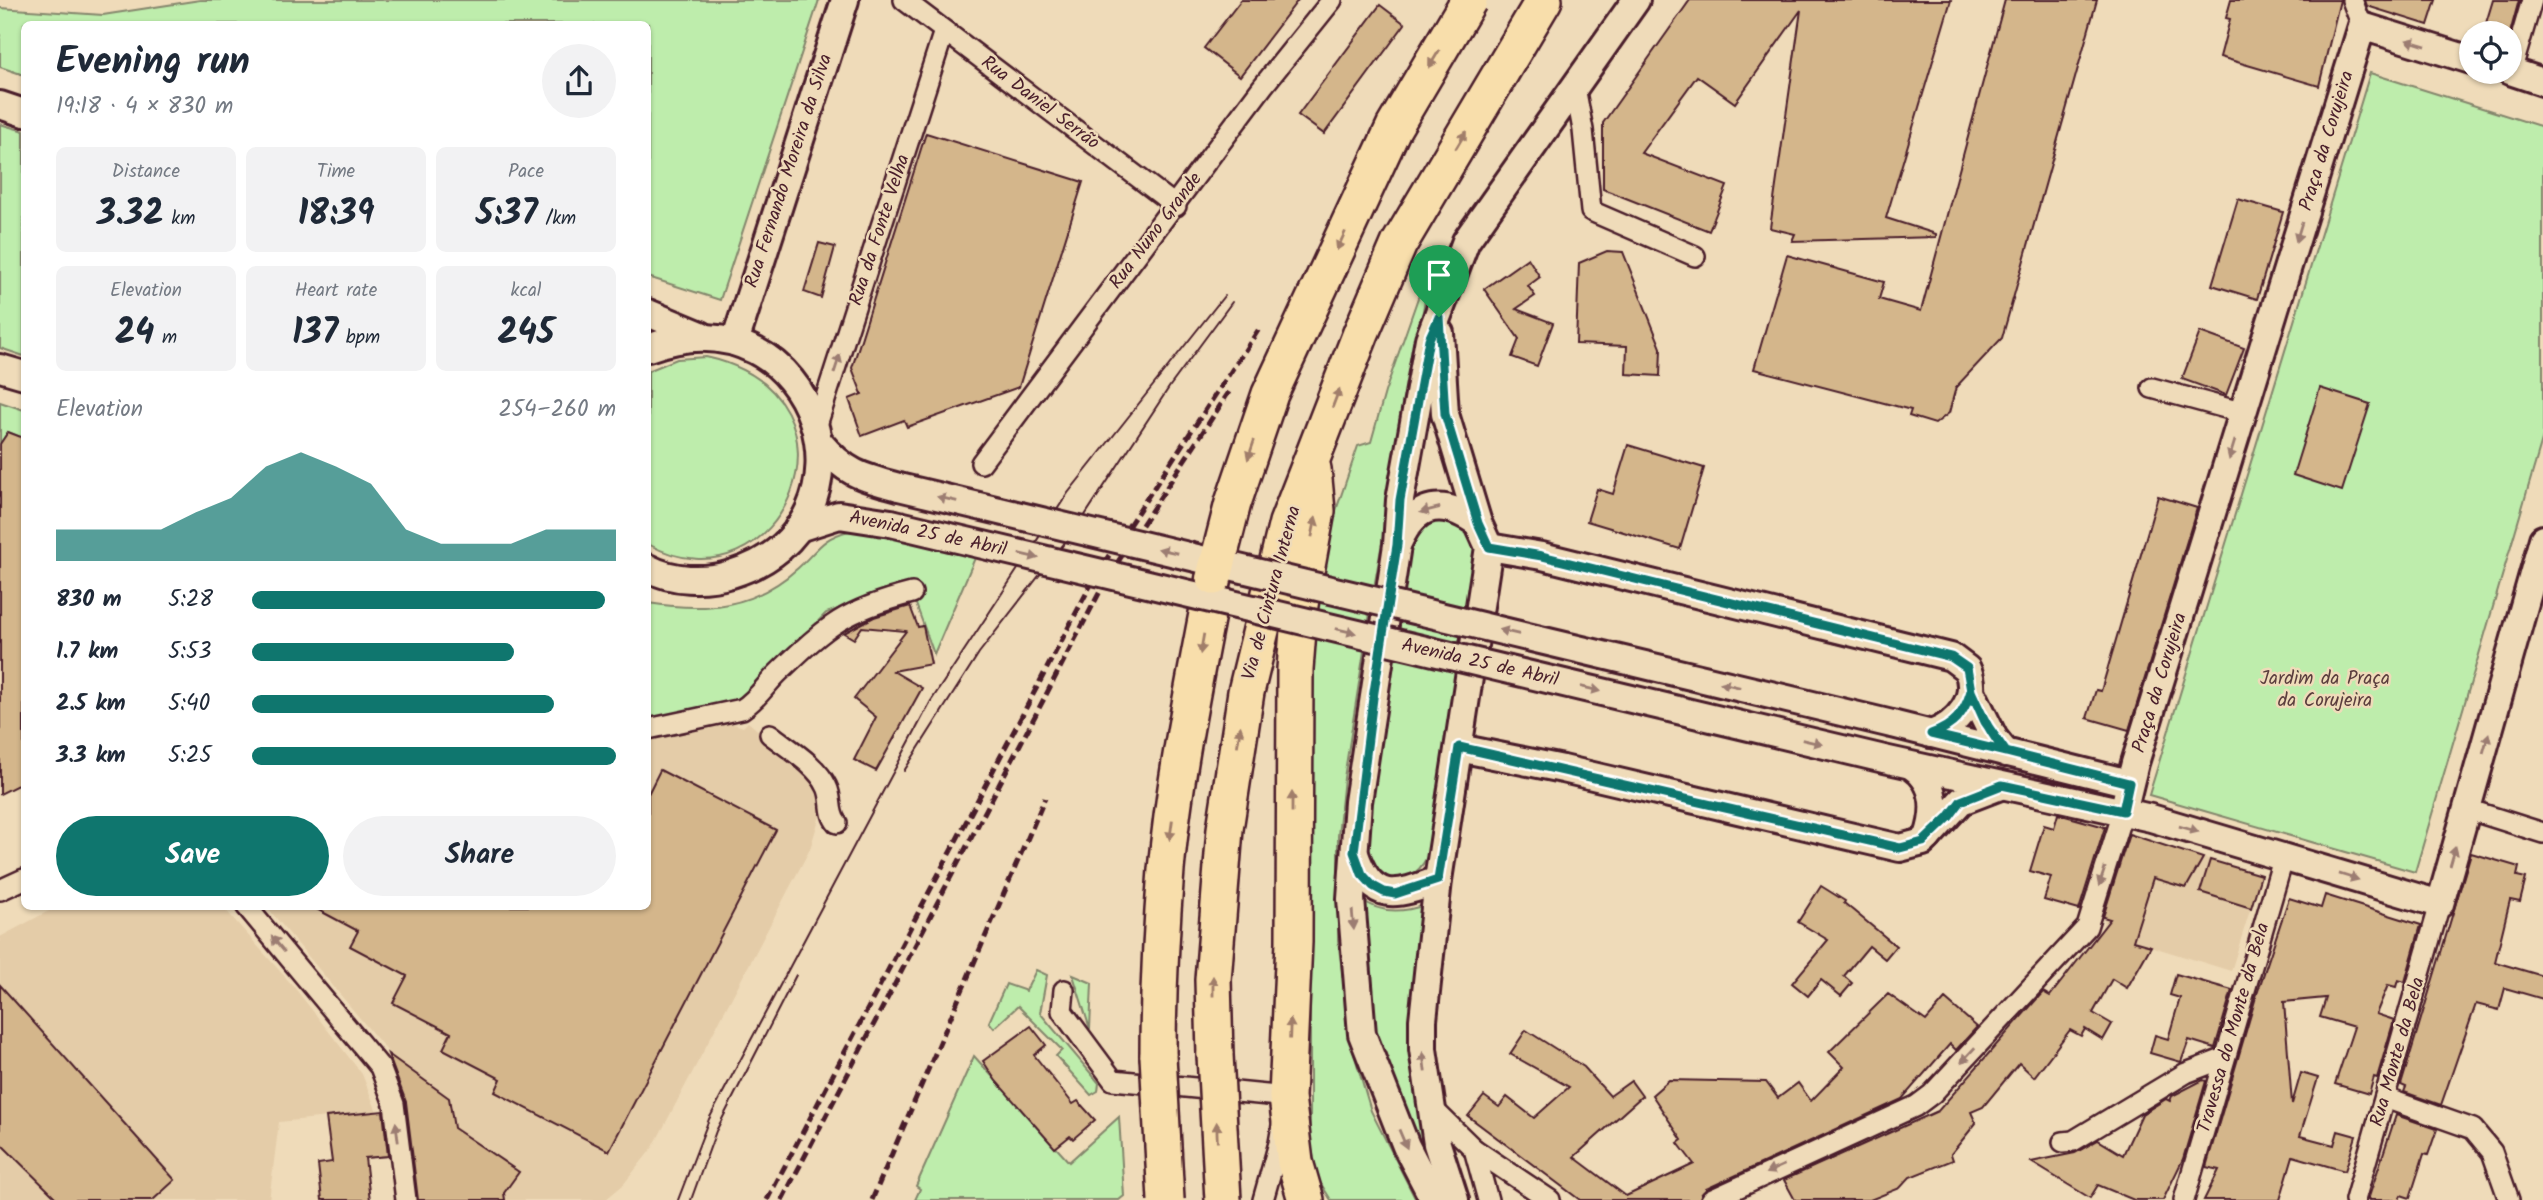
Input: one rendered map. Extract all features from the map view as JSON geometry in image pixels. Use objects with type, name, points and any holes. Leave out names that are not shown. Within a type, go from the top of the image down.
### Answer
[{"type":"highway","points":[[1166,1200],[1158,1056],[1159,976],[1166,868],[1180,762],[1214,577],[1233,503],[1270,394],[1394,127],[1469,0]]},
{"type":"highway","name":"Via de Cintura Interna","points":[[1223,1200],[1213,980],[1225,829],[1246,692],[1287,523],[1361,333],[1399,244],[1544,0]]},
{"type":"highway","points":[[1306,1200],[1295,1162],[1287,1097],[1293,942],[1295,669],[1300,605],[1317,511],[1312,462]]},
{"type":"main road","name":"Rua Fernando Moreira da Silva","points":[[735,342],[845,0]]},
{"type":"main road","points":[[1434,1200],[1406,1146],[1363,1034],[1351,899],[1354,852],[1373,698],[1397,545],[1400,500],[1429,339],[1466,241],[1636,0]]},
{"type":"main road","points":[[2362,26],[2459,56]]},
{"type":"main road","name":"Praça da Corujeira","points":[[2123,811],[2129,783],[2362,26]]},
{"type":"main road","points":[[2522,76],[2543,82]]},
{"type":"main road","points":[[0,105],[21,112]]},
{"type":"main road","points":[[651,314],[702,335],[735,342],[770,360],[794,383],[811,411],[817,435],[817,482],[812,501],[798,528],[776,551],[749,569],[718,578],[686,579],[651,570]]},
{"type":"main road","points":[[1439,317],[1445,414],[1478,523],[1489,547],[1438,880],[1423,1020],[1423,1049],[1430,1106],[1437,1144],[1455,1200]]},
{"type":"main road","points":[[651,347],[673,339],[702,335]]},
{"type":"main road","points":[[0,368],[21,374]]},
{"type":"main road","name":"Avenida 25 de Abril","points":[[817,435],[836,462],[855,475],[900,487],[2129,783]]},
{"type":"main road","points":[[1397,545],[1408,521],[1428,509],[1451,508],[1478,523]]},
{"type":"main road","name":"Avenida 25 de Abril","points":[[798,528],[839,515],[891,523],[1912,766],[2123,811]]},
{"type":"main road","points":[[2123,811],[2284,856],[2440,904],[2543,539]]},
{"type":"main road","points":[[1489,547],[1542,556],[1936,651],[1962,663],[1971,676],[1971,691],[1989,730],[2006,752]]},
{"type":"main road","points":[[1931,734],[1947,729],[1958,719],[1971,691]]},
{"type":"main road","points":[[1459,747],[1884,845],[1908,848],[1928,837],[1961,801],[2002,785]]},
{"type":"main road","points":[[1912,766],[1927,779],[1934,800],[1935,814],[1928,837]]},
{"type":"main road","points":[[1354,852],[1362,874],[1373,886],[1384,892],[1395,894],[1438,880]]},
{"type":"street","name":"Rua Daniel Serrão","points":[[904,0],[1176,206]]},
{"type":"street","name":"Rua Nuno Grande","points":[[981,463],[1176,206],[1263,86],[1332,0]]},
{"type":"street","points":[[2352,0],[2362,26]]},
{"type":"street","points":[[2522,33],[2532,0]]},
{"type":"street","name":"Rua da Fonte Velha","points":[[817,435],[944,31]]},
{"type":"street","points":[[1574,87],[1583,130],[1591,211],[1695,256]]},
{"type":"street","points":[[2152,388],[2244,413]]},
{"type":"street","points":[[651,729],[746,714],[780,670],[831,624],[856,609],[912,593]]},
{"type":"street","points":[[771,734],[817,772],[827,787],[832,818],[837,823]]},
{"type":"street","points":[[2467,809],[2543,833]]},
{"type":"street","points":[[1717,1199],[1916,1106],[1932,1094],[2087,927],[2123,811]]},
{"type":"street","name":"Travessa do Monte da Bela","points":[[2184,1200],[2284,856]]},
{"type":"street","points":[[0,890],[21,880]]},
{"type":"street","name":"Rua Monte da Bela","points":[[2355,1200],[2440,904]]},
{"type":"street","points":[[249,910],[380,1067],[394,1104],[406,1200]]},
{"type":"street","points":[[1064,990],[1062,1010],[1113,1080],[1287,1097],[1279,1143],[1263,1200]]},
{"type":"street","points":[[2063,1142],[2073,1141],[2186,1073],[2225,1058]]},
{"type":"street","points":[[2385,1098],[2473,1129],[2492,1153],[2509,1200]]},
{"type":"street","points":[[1430,1106],[1474,1149],[1550,1200]]},
{"type":"street","points":[[1474,1149],[1488,1200]]},
{"type":"shaded area","points":[[726,721],[743,727],[748,722],[809,774],[824,802],[810,849],[653,1147],[623,1185],[605,1200],[411,1200],[389,1053],[270,910],[651,910],[651,737]]},
{"type":"shaded area","points":[[2130,835],[2261,875],[2231,971],[2101,931]]},
{"type":"shaded area","points":[[50,910],[226,910],[294,987],[362,1074],[377,1112],[279,1122],[269,1200],[0,1200],[0,937]]},
{"type":"green space","points":[[200,0],[819,0],[720,300],[651,278],[651,21],[21,21],[21,74],[0,67],[0,8],[103,15]]},
{"type":"green space","name":"Jardim da Praça da Corujeira","points":[[2370,73],[2543,127],[2543,437],[2415,872],[2149,795]]},
{"type":"green space","points":[[0,124],[21,130],[21,355],[0,348]]},
{"type":"green space","points":[[1420,292],[1426,294],[1374,588],[1344,778],[1338,836],[1338,940],[1352,1047],[1371,1111],[1416,1200],[1331,1200],[1318,1179],[1310,1139],[1310,636],[1330,528],[1358,446],[1371,442],[1385,392]]},
{"type":"green space","points":[[706,357],[758,379],[788,413],[798,452],[791,492],[770,527],[737,551],[696,559],[651,545],[651,370],[677,359]]},
{"type":"green space","points":[[0,402],[21,409],[21,437],[8,432],[0,444]]},
{"type":"green space","points":[[1436,517],[1467,525],[1477,559],[1430,851],[1423,864],[1411,875],[1391,879],[1368,862],[1365,846],[1412,541],[1418,529]]},
{"type":"green space","points":[[849,531],[886,534],[975,558],[934,654],[912,593],[873,597],[826,613],[741,701],[651,719],[651,603],[709,607],[746,599],[781,582],[820,545]]},
{"type":"green space","points":[[1360,898],[1375,907],[1391,910],[1408,910],[1425,905],[1444,1191],[1408,1118],[1379,1042],[1364,979]]},
{"type":"green space","points":[[1036,970],[1047,975],[1040,1013],[1099,1083],[1098,1091],[1091,1095],[1056,1056],[1062,1050],[1018,1006],[994,1028],[989,1022],[1006,984],[1026,991]]},
{"type":"green space","points":[[1073,975],[1092,983],[1090,1029]]},
{"type":"green space","points":[[974,1056],[1069,1162],[1119,1117],[1124,1196],[1119,1200],[915,1200],[920,1189],[916,1186]]},
{"type":"building","points":[[1241,0],[1298,0],[1240,76],[1204,48]]},
{"type":"building","points":[[1690,0],[1951,0],[1886,218],[1936,234],[1936,237],[1792,241],[1795,234],[1770,228],[1801,10],[1735,103],[1697,76],[1641,153],[1727,186],[1709,231],[1603,189],[1603,123]]},
{"type":"building","points":[[2005,0],[2097,0],[2002,338],[1956,387],[1949,413],[1935,424],[1909,416],[1911,410],[1754,369],[1787,255],[1884,282],[1879,299],[1921,311]]},
{"type":"building","points":[[2231,0],[2340,0],[2319,86],[2220,57],[2230,19],[2226,18]]},
{"type":"building","points":[[2365,0],[2436,0],[2428,25],[2367,6]]},
{"type":"building","points":[[2493,0],[2519,0],[2513,21],[2487,21]]},
{"type":"building","points":[[1380,5],[1405,24],[1324,134],[1298,115]]},
{"type":"building","points":[[926,133],[1083,182],[1019,387],[907,427],[904,420],[862,436],[849,399],[862,394],[852,368]]},
{"type":"building","points":[[2238,199],[2283,212],[2257,299],[2212,285]]},
{"type":"building","points":[[819,243],[835,247],[821,298],[804,292]]},
{"type":"building","points":[[1607,251],[1623,252],[1661,348],[1660,376],[1626,374],[1627,346],[1576,344],[1579,263]]},
{"type":"building","points":[[1528,258],[1540,277],[1528,286],[1535,296],[1516,309],[1553,323],[1537,366],[1512,357],[1519,339],[1484,289]]},
{"type":"building","points":[[2200,332],[2244,348],[2226,395],[2182,379]]},
{"type":"building","points":[[2320,388],[2370,404],[2342,491],[2293,475]]},
{"type":"building","points":[[8,432],[21,437],[21,784],[0,794],[0,444]]},
{"type":"building","points":[[1628,445],[1704,468],[1680,549],[1587,521],[1597,489],[1613,494]]},
{"type":"building","points":[[2158,496],[2197,508],[2129,730],[2087,718],[2096,690],[2101,691]]},
{"type":"building","points":[[910,606],[918,627],[923,626],[931,664],[893,671],[922,688],[876,771],[854,760],[876,717],[854,699],[906,631],[862,627],[854,639],[844,633],[874,617]]},
{"type":"building","points":[[660,770],[776,830],[609,1151],[495,1092],[501,1079],[443,1049],[451,1033],[393,1003],[407,976],[350,946],[358,931],[319,910],[651,910],[651,788]]},
{"type":"building","points":[[2058,814],[2105,827],[2079,910],[2044,900],[2051,877],[2030,871],[2044,825],[2054,828]]},
{"type":"building","points":[[2129,834],[2203,858],[2186,888],[2153,878],[2133,941],[2151,946],[2127,988],[2112,979],[2093,1013],[2112,1024],[2103,1040],[2085,1029],[2081,1036],[2070,1030],[2034,1077],[2019,1063],[1983,1107],[1971,1112],[1976,1123],[1951,1154],[1953,1160],[1910,1177],[1900,1188],[1870,1200],[1795,1200],[1784,1180],[1938,1111],[2043,992],[2050,996],[2110,919],[2103,917]]},
{"type":"building","points":[[2471,853],[2519,867],[2517,876],[2526,878],[2520,902],[2510,900],[2495,962],[2543,976],[2543,999],[2505,988],[2499,1010],[2476,1004],[2441,1105],[2404,1092],[2406,1087],[2401,1085]]},
{"type":"building","points":[[2210,860],[2261,875],[2251,908],[2200,892]]},
{"type":"building","points":[[1821,886],[1845,901],[1844,903],[1896,946],[1885,959],[1869,946],[1844,976],[1852,983],[1841,996],[1821,980],[1808,996],[1792,983],[1828,940],[1798,922]]},
{"type":"building","points":[[2325,895],[2421,925],[2405,982],[2398,980],[2396,987],[2388,985],[2376,1014],[2394,1020],[2377,1078],[2374,1077],[2369,1094],[2335,1084],[2354,1027],[2320,1017],[2326,998],[2284,1002],[2292,1104],[2301,1073],[2318,1078],[2300,1136],[2334,1145],[2338,1131],[2356,1136],[2345,1171],[2293,1156],[2280,1200],[2204,1200],[2219,1170],[2206,1167],[2256,997],[2289,898],[2321,908]]},
{"type":"building","points":[[2176,974],[2232,990],[2215,1048],[2189,1040],[2181,1062],[2150,1053],[2155,1035],[2168,1039],[2180,998],[2170,995]]},
{"type":"building","points":[[0,985],[175,1180],[153,1200],[58,1200],[0,1143]]},
{"type":"building","points":[[1888,994],[1926,1021],[1945,999],[1977,1027],[1956,1050],[1950,1044],[1902,1099],[1706,1189],[1699,1200],[1580,1200],[1468,1116],[1484,1096],[1499,1107],[1507,1097],[1534,1118],[1569,1087],[1510,1054],[1526,1030],[1584,1067],[1610,1096],[1631,1081],[1642,1096],[1574,1157],[1626,1196],[1694,1164],[1678,1143],[1682,1140],[1652,1095],[1669,1080],[1766,1082],[1778,1098],[1798,1083],[1811,1101],[1844,1067],[1829,1052]]},
{"type":"building","points":[[1031,1026],[1046,1045],[1034,1055],[1073,1104],[1078,1101],[1095,1120],[1073,1139],[1070,1136],[1055,1148],[996,1081],[983,1061]]},
{"type":"building","points":[[388,1054],[449,1098],[454,1128],[519,1172],[504,1193],[505,1200],[418,1200],[406,1102]]},
{"type":"building","points":[[2203,1080],[2206,1081],[2183,1159],[2163,1200],[2134,1200],[2098,1185],[2090,1198],[2031,1162],[2075,1153],[2098,1140],[2123,1155],[2142,1114],[2166,1099],[2170,1101],[2172,1096]]},
{"type":"building","points":[[383,1111],[388,1156],[365,1158],[370,1200],[322,1200],[318,1164],[332,1162],[326,1117]]},
{"type":"building","points":[[2396,1115],[2437,1129],[2428,1155],[2424,1154],[2410,1198],[2401,1195],[2399,1200],[2368,1200]]},
{"type":"tram line","points":[[678,1200],[709,1119],[931,701],[1068,493],[1224,296]]},
{"type":"tram line","points":[[904,771],[979,653],[1080,523],[1170,386],[1232,302]]},
{"type":"tram line","points":[[691,1200],[716,1131],[796,975]]},
{"type":"railway","points":[[767,1200],[1096,575],[1261,326]]},
{"type":"railway","points":[[782,1200],[1106,580],[1229,392]]},
{"type":"railway","points":[[872,1200],[1045,798]]},
{"type":"route","points":[[1439,317],[1429,339],[1400,500],[1397,545],[1359,803],[1354,852],[1362,874],[1373,886],[1395,894],[1438,880],[1459,747],[1900,848],[1923,842],[1961,801],[1983,790],[2002,785],[2123,811],[2129,783],[2006,752],[1994,738],[1985,722],[1971,691],[1958,719],[1947,729],[1931,734],[2006,752],[1985,722],[1971,691],[1971,676],[1967,668],[1951,657],[1936,651],[1542,556],[1489,547],[1478,523],[1445,414],[1439,317]]}]
